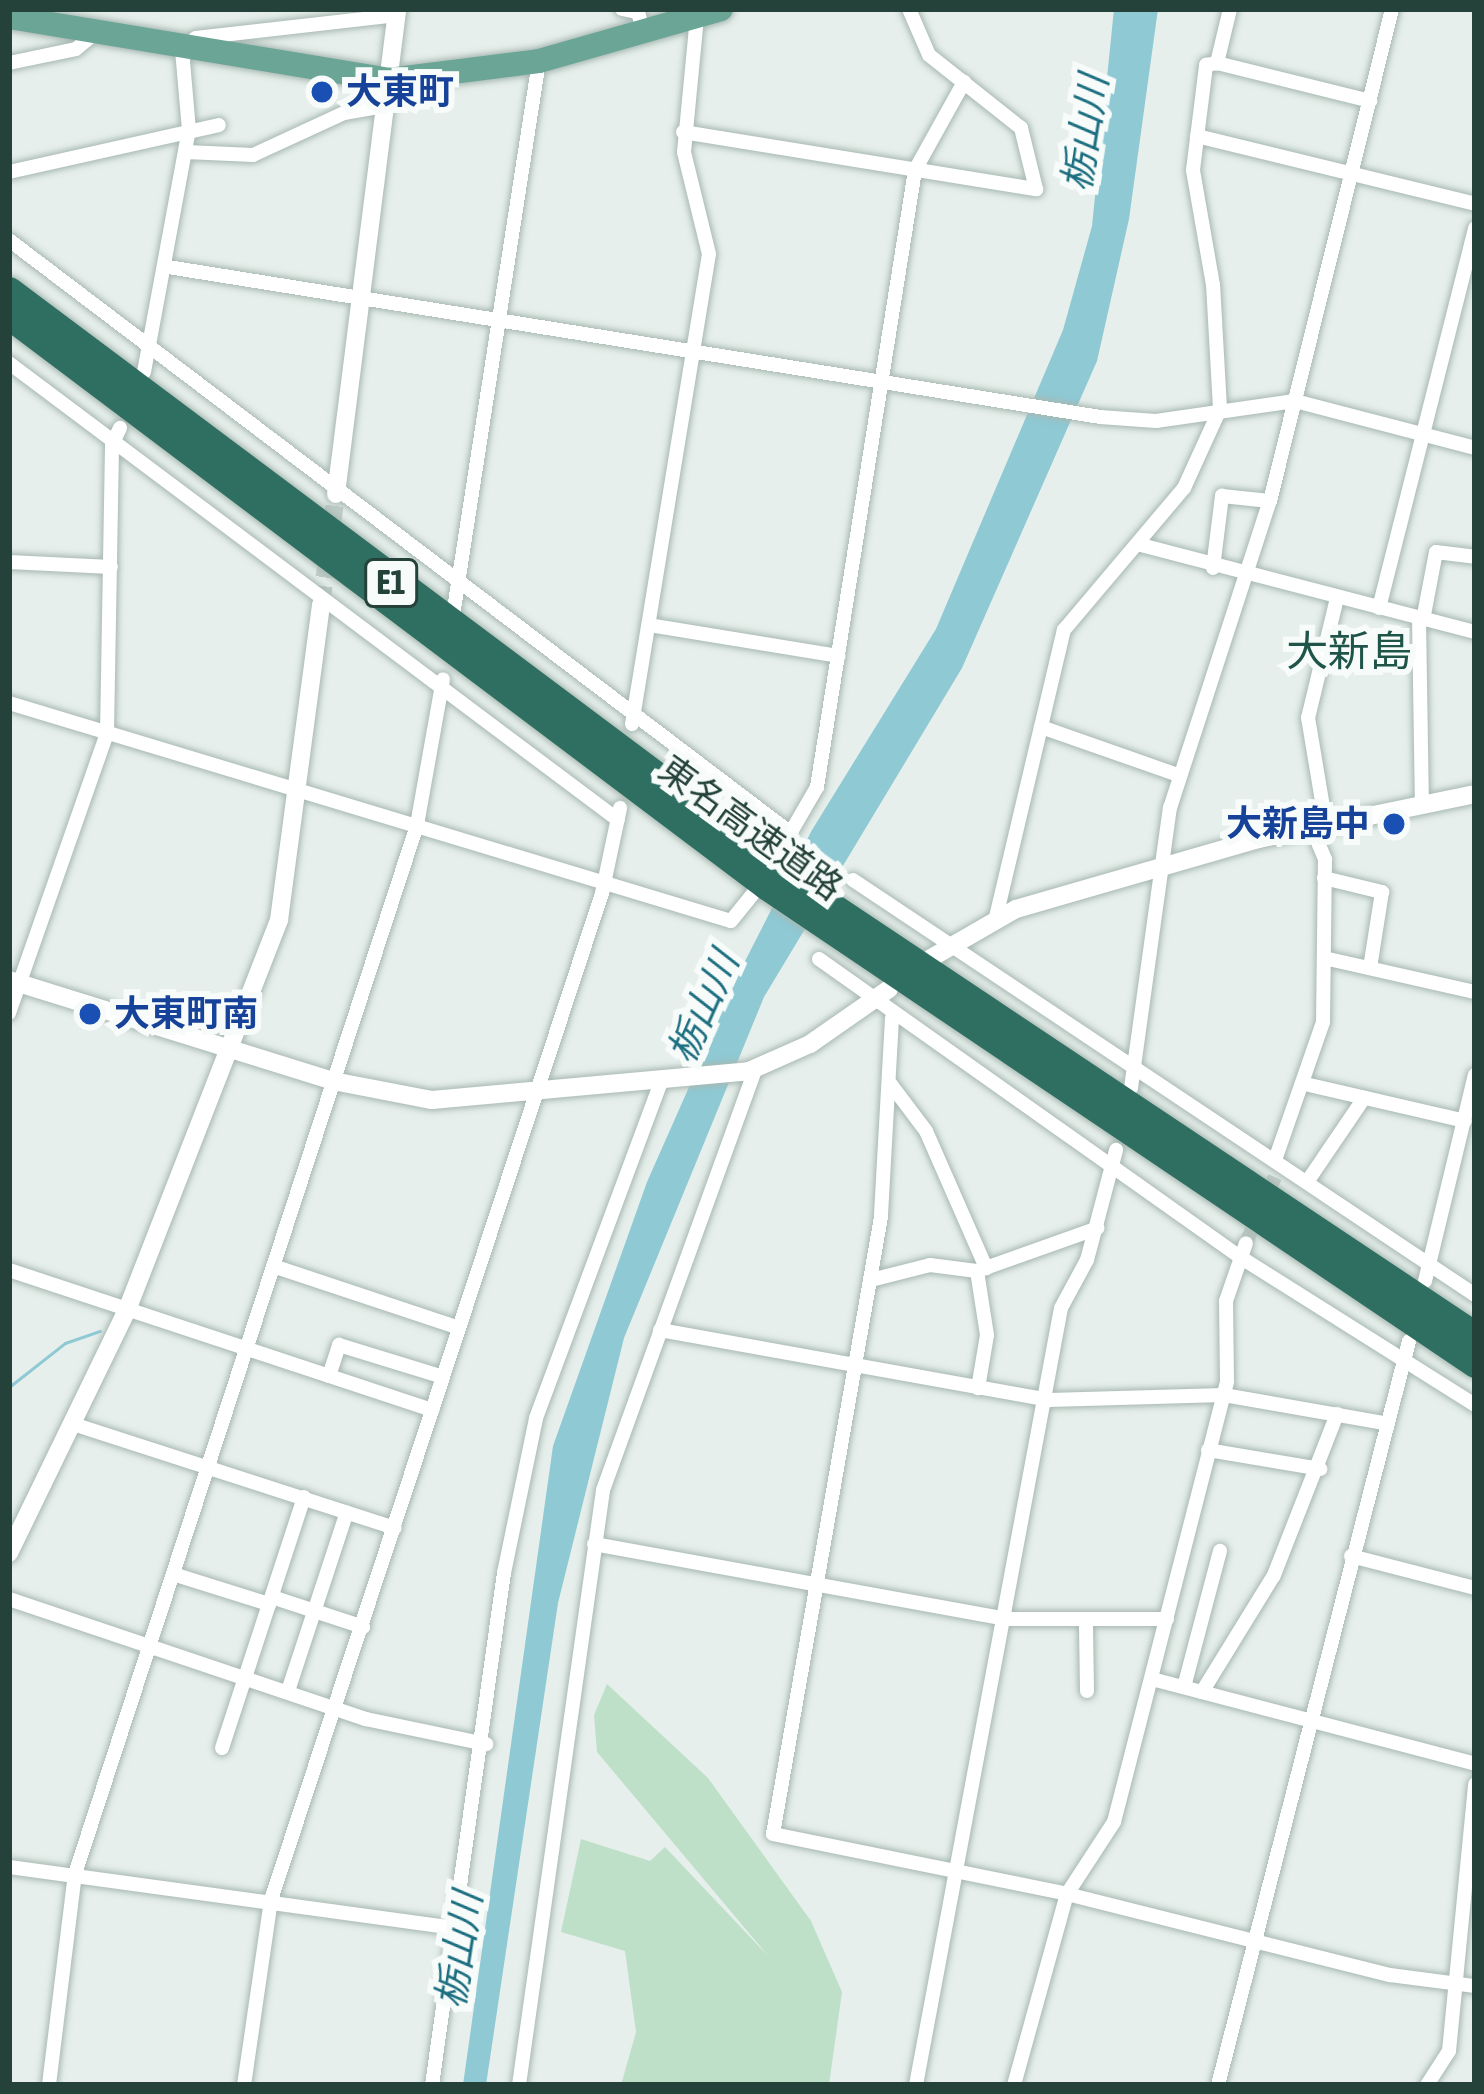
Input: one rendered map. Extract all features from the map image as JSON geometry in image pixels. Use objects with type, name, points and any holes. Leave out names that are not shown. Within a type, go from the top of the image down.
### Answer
[{"type":"highway","name":"東名高速道路","points":[[9,290],[770,874]]},
{"type":"highway","name":"東名高速道路","points":[[9,316],[825,914],[1475,1364]]},
{"type":"highway","name":"東名高速道路","points":[[825,914],[1475,1335]]},
{"type":"main road","points":[[9,16],[63,18],[95,33],[182,50],[389,80],[538,61],[644,34],[691,15]]},
{"type":"street","points":[[622,9],[638,12],[644,34]]},
{"type":"street","points":[[683,132],[1036,189],[1022,128],[929,55],[909,9]]},
{"type":"street","points":[[1217,63],[1230,9]]},
{"type":"street","points":[[1130,1088],[1178,775],[1270,501],[1392,9]]},
{"type":"street","points":[[144,372],[152,356],[189,130],[182,50],[196,38],[397,12],[336,494]]},
{"type":"street","points":[[633,721],[709,254],[683,132],[691,15]]},
{"type":"street","points":[[9,63],[76,49],[95,33]]},
{"type":"street","points":[[454,609],[538,61]]},
{"type":"street","points":[[996,917],[1064,630],[1141,545],[1184,488],[1220,410],[1214,285],[1193,170],[1206,65],[1217,63],[1370,101]]},
{"type":"street","points":[[9,703],[731,921],[770,874],[787,830],[818,787],[915,170],[964,82]]},
{"type":"street","points":[[186,152],[253,155],[344,113],[385,106]]},
{"type":"street","points":[[9,172],[219,125]]},
{"type":"street","points":[[1197,136],[1475,204]]},
{"type":"street","points":[[1379,608],[1475,229]]},
{"type":"street","points":[[10,242],[458,589],[787,830]]},
{"type":"street","points":[[168,267],[359,303],[501,321],[1100,417],[1294,400],[1475,448]]},
{"type":"street","points":[[9,363],[320,604],[619,814],[604,886],[271,1900],[244,2085]]},
{"type":"street","points":[[9,1013],[16,982],[107,733],[112,445],[120,428]]},
{"type":"street","points":[[1213,568],[1222,496],[1270,501]]},
{"type":"street","points":[[1141,545],[1213,568],[1475,632]]},
{"type":"street","points":[[1422,806],[1421,619],[1436,552],[1475,557]]},
{"type":"street","points":[[9,562],[111,567]]},
{"type":"street","points":[[1277,1167],[1323,1022],[1324,878],[1308,718],[1337,598]]},
{"type":"street","points":[[9,1553],[127,1310],[279,920],[320,604]]},
{"type":"street","points":[[649,625],[838,656]]},
{"type":"street","points":[[49,2085],[75,1874],[417,825],[441,686]]},
{"type":"street","points":[[1041,728],[1178,775]]},
{"type":"street","points":[[931,958],[996,917],[1167,864],[1475,794]]},
{"type":"street","points":[[1324,878],[1382,892],[1370,968]]},
{"type":"street","points":[[853,880],[1277,1167],[1307,1182],[1427,1273],[1475,1295]]},
{"type":"street","points":[[1324,958],[1475,992]]},
{"type":"street","points":[[819,959],[892,1018],[1475,1405]]},
{"type":"street","points":[[16,982],[333,1081],[431,1100],[663,1084],[752,1070],[889,989]]},
{"type":"street","points":[[892,1018],[871,1280],[773,1834],[1066,1894],[1255,1944],[1475,1986]]},
{"type":"street","points":[[519,2085],[594,1544],[660,1330],[752,1070]]},
{"type":"street","points":[[1427,1273],[1475,1076]]},
{"type":"street","points":[[889,1082],[926,1131],[982,1269],[987,1335],[978,1388]]},
{"type":"street","points":[[432,2085],[485,1744],[504,1574],[536,1418],[663,1084]]},
{"type":"street","points":[[1305,1084],[1465,1121]]},
{"type":"street","points":[[1307,1182],[1364,1098]]},
{"type":"street","points":[[1458,1148],[1475,1151]]},
{"type":"street","points":[[916,2085],[1048,1400],[1061,1308],[1098,1228],[1116,1150]]},
{"type":"street","points":[[871,1280],[930,1265],[982,1269],[1098,1228]]},
{"type":"street","points":[[1014,2085],[1066,1894],[1114,1822],[1224,1395],[1226,1301],[1243,1250]]},
{"type":"street","points":[[273,1266],[459,1328]]},
{"type":"street","points":[[9,1270],[432,1410]]},
{"type":"street","points":[[660,1330],[1048,1400],[1224,1395],[1385,1423]]},
{"type":"street","points":[[1218,2085],[1409,1341]]},
{"type":"street","points":[[329,1376],[339,1345],[443,1378]]},
{"type":"street","points":[[1202,1692],[1274,1575],[1320,1469],[1336,1414]]},
{"type":"street","points":[[73,1424],[395,1528]]},
{"type":"street","points":[[1208,1450],[1320,1469]]},
{"type":"street","points":[[222,1748],[304,1497]]},
{"type":"street","points":[[288,1690],[347,1511]]},
{"type":"street","points":[[594,1544],[1005,1619],[1086,1626],[1167,1619]]},
{"type":"street","points":[[1184,1687],[1220,1551]]},
{"type":"street","points":[[1352,1556],[1475,1588]]},
{"type":"street","points":[[173,1574],[363,1627]]},
{"type":"street","points":[[9,1599],[338,1707],[485,1744]]},
{"type":"street","points":[[1086,1626],[1088,1690]]},
{"type":"street","points":[[1152,1679],[1475,1764]]},
{"type":"street","points":[[1427,2085],[1449,2051],[1475,1784]]},
{"type":"street","points":[[9,1867],[457,1928]]},
{"type":"green space","points":[[607,1684],[708,1778],[811,1921],[842,1992],[829,2085],[621,2085],[636,2032],[625,1951],[561,1932],[581,1839],[650,1861],[665,1847],[769,1957],[597,1752],[594,1715]]},
{"type":"water","points":[[1114,9],[1158,9],[1129,219],[1097,361],[962,668],[764,997],[624,1338],[558,1603],[486,2085],[463,2085],[553,1446],[647,1182],[743,965],[812,830],[936,629],[1063,330],[1092,226]]},
{"type":"waterway","points":[[9,1387],[65,1343],[100,1331]]},
{"type":"tunnel","points":[[321,604],[336,494]]},
{"type":"tunnel","points":[[1246,1243],[1275,1177]]},
{"type":"place","name":"大東町","points":[[322,92]]},
{"type":"place","name":"大新島中","points":[[1394,824]]},
{"type":"place","name":"大東町南","points":[[90,1014]]},
{"type":"district","name":"大新島","points":[[1349,651]]},
{"type":"water label","name":"栃山川","points":[[1085,133]]},
{"type":"water label","name":"栃山川","points":[[703,1007]]},
{"type":"water label","name":"栃山川","points":[[459,1950]]}]
